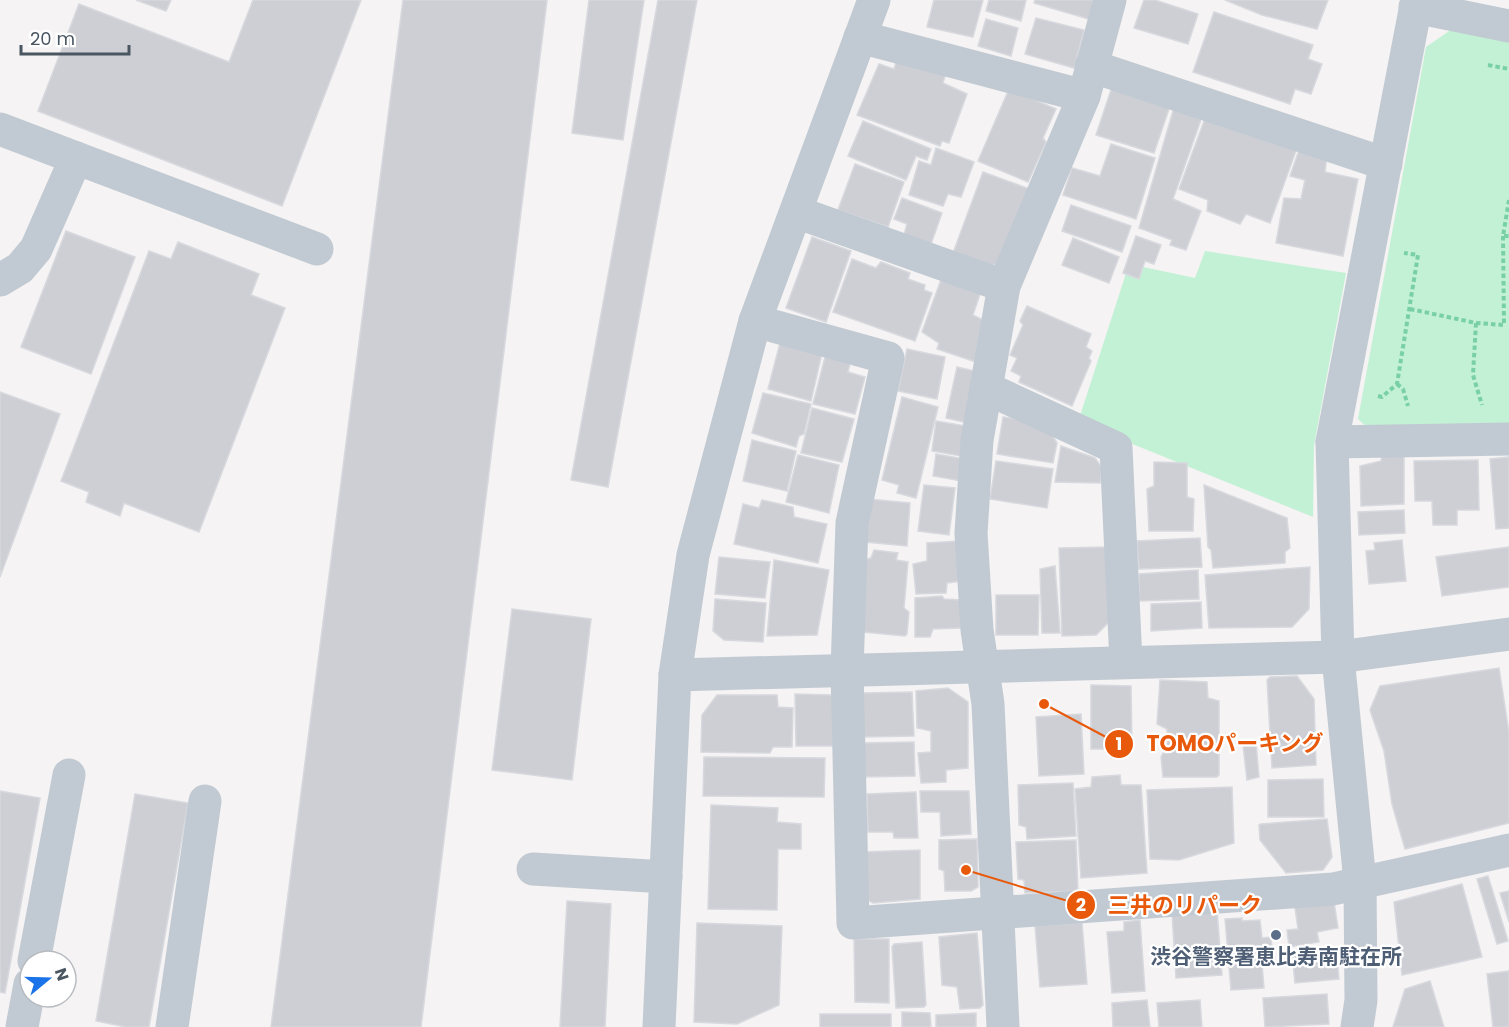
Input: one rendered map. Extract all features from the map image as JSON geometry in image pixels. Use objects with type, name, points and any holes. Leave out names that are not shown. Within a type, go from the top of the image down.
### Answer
[{"type":"street","points":[[659,1027],[675,675],[693,555],[755,321],[874,0]]},
{"type":"street","points":[[1003,1027],[987,704],[981,666],[971,533],[977,440],[1004,286],[1088,81],[1110,0]]},
{"type":"street","points":[[1357,1027],[1361,1000],[1360,882],[1338,657],[1332,442],[1416,3],[1509,26]]},
{"type":"street","points":[[860,37],[1088,81],[1386,164]]},
{"type":"street","points":[[0,129],[317,249]]},
{"type":"street","points":[[0,280],[20,268],[36,249],[76,158]]},
{"type":"street","points":[[796,212],[1004,286]]},
{"type":"street","points":[[755,321],[888,358],[852,523],[847,670],[853,923],[1333,889],[1509,850]]},
{"type":"street","points":[[986,388],[1116,448],[1126,662]]},
{"type":"street","points":[[1332,442],[1509,439]]},
{"type":"street","points":[[675,675],[1338,657],[1509,634]]},
{"type":"street","points":[[36,949],[69,775]]},
{"type":"street","points":[[171,1027],[205,801]]},
{"type":"street","points":[[533,869],[666,878]]},
{"type":"street","points":[[22,1027],[25,1009]]},
{"type":"path","points":[[1488,65],[1509,69]]},
{"type":"path","points":[[1410,309],[1476,323],[1504,325],[1506,305],[1503,236],[1509,200]]},
{"type":"path","points":[[1503,236],[1509,236]]},
{"type":"path","points":[[1402,354],[1419,255]]},
{"type":"path","points":[[1476,323],[1473,375],[1482,407]]},
{"type":"green space","points":[[1452,29],[1509,40],[1509,424],[1370,430],[1358,419],[1426,47]]},
{"type":"green space","points":[[1205,251],[1346,273],[1314,445],[1313,517],[1078,422],[1129,264],[1195,278]]},
{"type":"building","points":[[136,0],[171,0],[166,11]]},
{"type":"building","points":[[253,0],[361,0],[282,206],[38,111],[79,4],[229,62]]},
{"type":"building","points":[[403,0],[547,0],[421,1027],[271,1027]]},
{"type":"building","points":[[589,0],[644,0],[623,140],[572,133]]},
{"type":"building","points":[[658,0],[697,0],[608,487],[571,480]]},
{"type":"building","points":[[934,0],[983,0],[973,37],[927,27]]},
{"type":"building","points":[[989,0],[1026,0],[1021,21],[986,11]]},
{"type":"building","points":[[1035,0],[1098,0],[1092,20],[1034,3]]},
{"type":"building","points":[[1144,0],[1155,0],[1198,14],[1188,44],[1134,28]]},
{"type":"building","points":[[1225,0],[1328,0],[1317,29],[1262,15]]},
{"type":"building","points":[[1214,12],[1313,45],[1308,59],[1322,64],[1311,94],[1295,89],[1290,104],[1193,72]]},
{"type":"building","points":[[1036,18],[1084,30],[1074,68],[1025,54]]},
{"type":"building","points":[[986,19],[1018,28],[1011,56],[978,46]]},
{"type":"building","points":[[898,55],[947,69],[943,83],[967,94],[949,143],[942,141],[940,146],[857,115],[879,64],[894,69]]},
{"type":"building","points":[[1113,84],[1171,103],[1154,153],[1096,135]]},
{"type":"building","points":[[1009,89],[1056,109],[1043,138],[1046,142],[1028,182],[978,161]]},
{"type":"building","points":[[1175,104],[1203,114],[1173,199],[1201,211],[1186,250],[1170,245],[1172,240],[1139,228]]},
{"type":"building","points":[[1207,113],[1298,145],[1270,223],[1246,214],[1240,224],[1207,211],[1208,200],[1179,189]]},
{"type":"building","points":[[863,121],[931,149],[927,160],[916,156],[906,180],[848,156]]},
{"type":"building","points":[[1111,144],[1155,158],[1136,219],[1063,195],[1072,168],[1100,176]]},
{"type":"building","points":[[936,148],[974,162],[961,197],[948,194],[943,206],[909,195],[919,161],[931,165]]},
{"type":"building","points":[[1299,150],[1327,155],[1325,172],[1358,179],[1343,256],[1276,243],[1284,198],[1301,199],[1305,180],[1290,176]]},
{"type":"building","points":[[855,164],[904,182],[888,227],[838,210]]},
{"type":"building","points":[[983,172],[1032,190],[1006,261],[990,266],[953,253]]},
{"type":"building","points":[[902,198],[942,213],[931,244],[904,235],[907,224],[894,219]]},
{"type":"building","points":[[1071,205],[1131,226],[1122,252],[1062,231]]},
{"type":"building","points":[[66,231],[135,257],[91,374],[21,347]]},
{"type":"building","points":[[1136,236],[1161,245],[1154,264],[1145,261],[1139,279],[1123,273]]},
{"type":"building","points":[[812,237],[851,251],[826,322],[786,308]]},
{"type":"building","points":[[1073,238],[1119,257],[1109,283],[1062,265]]},
{"type":"building","points":[[178,242],[259,274],[251,295],[285,308],[199,532],[124,503],[120,516],[86,502],[89,492],[61,481],[149,251],[171,259]]},
{"type":"building","points":[[852,259],[876,268],[881,262],[910,273],[908,279],[925,285],[924,290],[932,293],[915,341],[833,312]]},
{"type":"building","points":[[942,277],[981,291],[973,315],[991,324],[976,362],[937,349],[939,343],[922,332]]},
{"type":"building","points":[[1027,306],[1091,334],[1086,347],[1092,351],[1089,358],[1091,361],[1072,406],[1019,382],[1021,376],[1011,371],[1017,358],[1010,355],[1023,325],[1020,321]]},
{"type":"building","points":[[780,343],[822,353],[811,401],[768,389]]},
{"type":"building","points":[[907,349],[945,357],[937,399],[898,391]]},
{"type":"building","points":[[826,353],[851,359],[848,372],[865,377],[855,414],[813,404]]},
{"type":"building","points":[[957,367],[979,372],[968,423],[946,418]]},
{"type":"building","points":[[0,392],[60,414],[0,577]]},
{"type":"building","points":[[763,393],[811,404],[804,434],[799,436],[796,447],[752,433]]},
{"type":"building","points":[[902,397],[938,407],[916,498],[897,493],[899,485],[882,480]]},
{"type":"building","points":[[812,408],[854,419],[842,462],[801,453]]},
{"type":"building","points":[[1003,417],[1044,423],[1057,443],[1053,463],[997,454]]},
{"type":"building","points":[[936,421],[966,426],[961,456],[932,451]]},
{"type":"building","points":[[752,440],[796,451],[787,491],[743,481]]},
{"type":"building","points":[[1061,446],[1095,458],[1102,468],[1100,483],[1055,482]]},
{"type":"building","points":[[936,454],[970,460],[967,482],[933,476]]},
{"type":"building","points":[[798,455],[839,465],[829,513],[786,502]]},
{"type":"building","points":[[1382,455],[1404,455],[1404,504],[1361,506],[1360,466],[1381,461]]},
{"type":"building","points":[[1509,457],[1509,528],[1496,529],[1490,459]]},
{"type":"building","points":[[1478,460],[1479,510],[1457,510],[1457,525],[1433,525],[1432,501],[1415,501],[1414,461]]},
{"type":"building","points":[[996,461],[1053,469],[1047,508],[990,499]]},
{"type":"building","points":[[1154,462],[1187,463],[1187,497],[1194,499],[1193,531],[1149,531],[1147,489],[1154,486]]},
{"type":"building","points":[[924,485],[955,488],[949,535],[918,531]]},
{"type":"building","points":[[1204,485],[1287,518],[1290,548],[1285,552],[1285,563],[1213,568],[1211,550],[1208,547]]},
{"type":"building","points":[[868,499],[910,503],[907,546],[865,542]]},
{"type":"building","points":[[762,500],[793,507],[794,517],[827,524],[818,563],[734,544],[743,504],[759,508]]},
{"type":"building","points":[[1404,510],[1405,533],[1359,535],[1358,512]]},
{"type":"building","points":[[1200,538],[1202,567],[1139,569],[1137,541]]},
{"type":"building","points":[[1402,540],[1406,581],[1369,584],[1366,551],[1375,550],[1374,543]]},
{"type":"building","points":[[959,541],[961,581],[947,583],[946,593],[916,594],[913,564],[927,561],[927,543]]},
{"type":"building","points":[[1107,547],[1109,622],[1096,635],[1062,636],[1059,548]]},
{"type":"building","points":[[1509,547],[1509,587],[1442,596],[1436,557]]},
{"type":"building","points":[[874,550],[898,553],[896,560],[908,562],[904,608],[909,612],[905,636],[863,632],[862,560],[871,558]]},
{"type":"building","points":[[719,557],[770,562],[765,598],[715,594]]},
{"type":"building","points":[[774,560],[829,570],[817,635],[767,636]]},
{"type":"building","points":[[1055,566],[1060,633],[1042,633],[1040,569]]},
{"type":"building","points":[[1310,567],[1309,609],[1292,627],[1209,628],[1205,575]]},
{"type":"building","points":[[1198,570],[1199,599],[1139,601],[1139,574]]},
{"type":"building","points":[[996,595],[1039,595],[1038,635],[996,635]]},
{"type":"building","points":[[942,596],[944,599],[961,600],[961,628],[933,629],[930,637],[915,637],[915,598]]},
{"type":"building","points":[[715,599],[766,603],[763,642],[724,640],[713,631]]},
{"type":"building","points":[[1201,602],[1202,628],[1151,631],[1151,604]]},
{"type":"building","points":[[512,609],[591,619],[572,780],[492,770]]},
{"type":"building","points":[[1499,668],[1509,733],[1509,823],[1405,849],[1392,804],[1384,751],[1370,710],[1380,686]]},
{"type":"building","points":[[1297,676],[1314,699],[1316,765],[1272,768],[1267,680],[1270,677]]},
{"type":"building","points":[[1160,680],[1207,682],[1208,698],[1219,701],[1219,775],[1217,777],[1163,777],[1161,757],[1163,753],[1167,753],[1167,729],[1157,724]]},
{"type":"building","points":[[1091,685],[1131,686],[1132,749],[1091,749]]},
{"type":"building","points":[[948,688],[968,702],[968,768],[946,770],[946,782],[921,783],[918,753],[931,752],[931,731],[917,728],[916,691]]},
{"type":"building","points":[[912,692],[914,736],[863,737],[862,693]]},
{"type":"building","points":[[795,694],[831,695],[833,698],[833,746],[796,746]]},
{"type":"building","points":[[717,695],[777,695],[778,707],[793,708],[792,747],[773,747],[770,753],[701,752],[702,715]]},
{"type":"building","points":[[1081,714],[1084,774],[1039,776],[1036,717]]},
{"type":"building","points":[[914,742],[915,776],[861,777],[860,743]]},
{"type":"building","points":[[1256,743],[1259,777],[1247,780],[1243,745]]},
{"type":"building","points":[[704,757],[825,758],[824,797],[703,796]]},
{"type":"building","points":[[1120,775],[1121,785],[1141,785],[1147,873],[1081,878],[1075,789],[1091,787],[1092,777]]},
{"type":"building","points":[[1323,779],[1324,817],[1268,817],[1268,780]]},
{"type":"building","points":[[1073,783],[1076,836],[1027,839],[1026,827],[1019,825],[1018,785]]},
{"type":"building","points":[[1232,787],[1234,843],[1179,860],[1150,859],[1147,790]]},
{"type":"building","points":[[0,791],[40,798],[5,993],[0,992]]},
{"type":"building","points":[[920,791],[969,791],[971,834],[941,836],[940,812],[921,812]]},
{"type":"building","points":[[916,792],[918,838],[894,838],[893,832],[868,832],[867,794]]},
{"type":"building","points":[[135,794],[188,803],[149,1027],[126,1027],[96,1021]]},
{"type":"building","points":[[711,805],[778,808],[777,822],[801,824],[801,849],[778,849],[777,910],[708,909]]},
{"type":"building","points":[[1327,819],[1332,857],[1323,870],[1286,873],[1260,840],[1259,825],[1261,824]]},
{"type":"building","points":[[977,839],[978,887],[971,891],[945,891],[944,871],[939,869],[939,840]]},
{"type":"building","points":[[1076,840],[1078,891],[1025,893],[1024,880],[1018,879],[1016,842]]},
{"type":"building","points":[[920,850],[920,899],[873,903],[864,898],[862,852]]},
{"type":"building","points":[[1488,876],[1508,941],[1497,944],[1477,879]]},
{"type":"building","points":[[1462,884],[1482,957],[1402,975],[1394,902]]},
{"type":"building","points":[[1509,891],[1509,922],[1500,893]]},
{"type":"building","points":[[567,901],[611,904],[605,1027],[560,1027]]},
{"type":"building","points":[[1294,901],[1334,902],[1338,928],[1317,932],[1319,942],[1289,947],[1287,930],[1298,929]]},
{"type":"building","points":[[1217,910],[1222,975],[1176,978],[1172,913]]},
{"type":"building","points":[[1242,918],[1242,921],[1260,920],[1262,938],[1271,937],[1273,963],[1262,964],[1264,988],[1231,990],[1225,919]]},
{"type":"building","points":[[1140,920],[1145,991],[1112,993],[1107,932],[1124,931],[1124,922]]},
{"type":"building","points":[[697,923],[782,926],[779,1005],[737,1024],[694,1022]]},
{"type":"building","points":[[1082,923],[1087,984],[1040,987],[1035,926]]},
{"type":"building","points":[[977,933],[983,1005],[980,1008],[960,1009],[957,987],[942,985],[939,937]]},
{"type":"building","points":[[854,939],[889,939],[889,1003],[855,1002]]},
{"type":"building","points":[[922,942],[926,1005],[896,1008],[892,947],[894,944]]},
{"type":"building","points":[[1336,948],[1339,979],[1295,983],[1292,952]]},
{"type":"building","points":[[1509,971],[1509,1027],[1493,1027],[1487,974]]},
{"type":"building","points":[[1430,981],[1444,1027],[1393,1027],[1405,989]]},
{"type":"building","points":[[1327,994],[1329,1024],[1265,1027],[1263,998]]},
{"type":"building","points":[[1147,1000],[1150,1027],[1113,1027],[1112,1003]]},
{"type":"building","points":[[1200,1000],[1202,1027],[1159,1027],[1157,1003]]},
{"type":"building","points":[[902,1012],[930,1013],[931,1027],[902,1027]]},
{"type":"building","points":[[976,1013],[976,1027],[936,1027],[936,1015]]},
{"type":"building","points":[[820,1014],[891,1014],[891,1027],[820,1027]]},
{"type":"place","name":"TOMOパーキング","points":[[1044,704]]},
{"type":"place","name":"三井のリパーク","points":[[966,870]]},
{"type":"place","name":"渋谷警察署恵比寿南駐在所","points":[[1276,935]]}]
